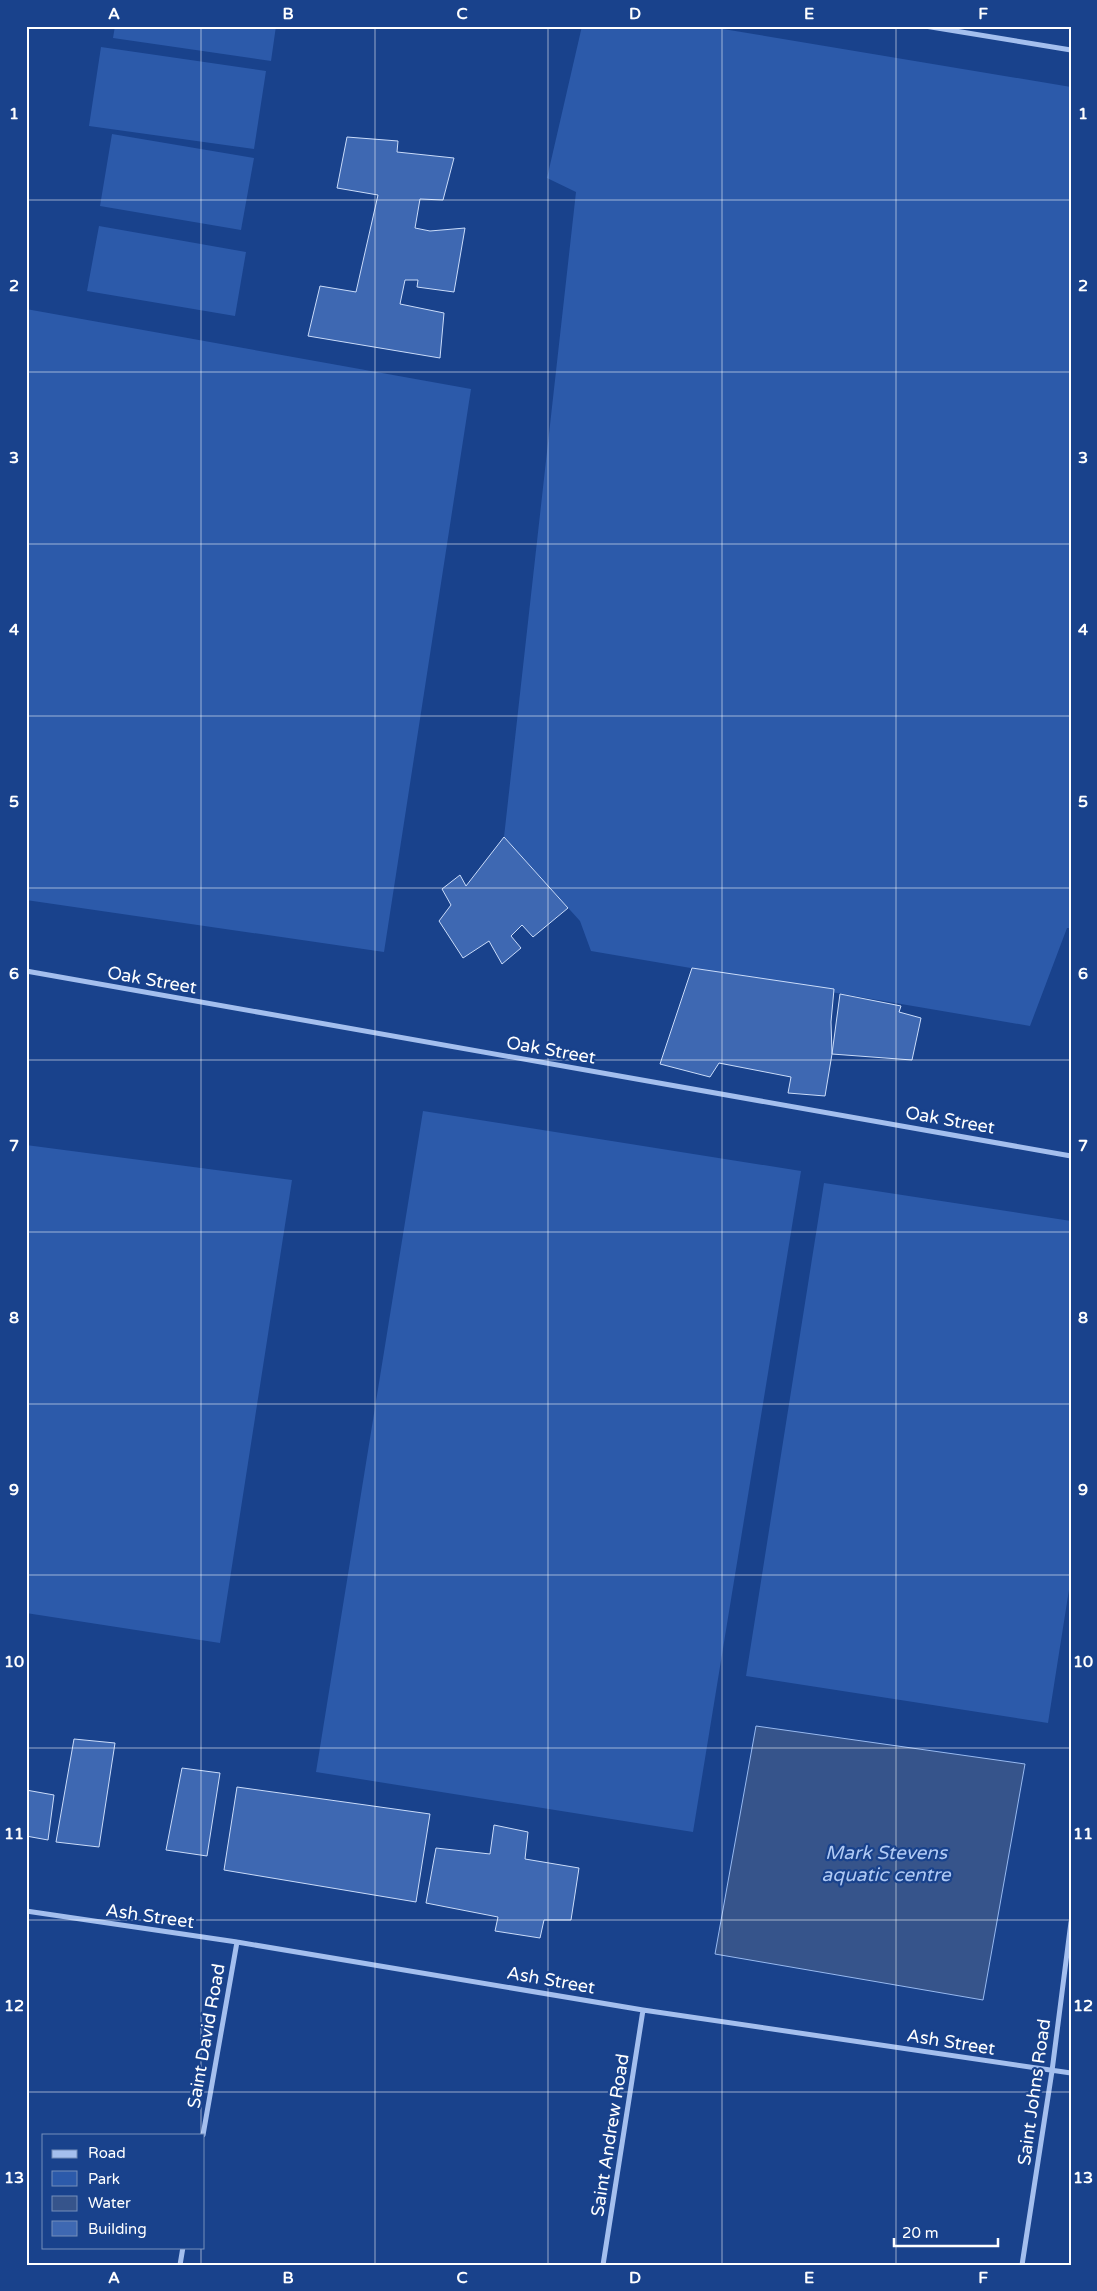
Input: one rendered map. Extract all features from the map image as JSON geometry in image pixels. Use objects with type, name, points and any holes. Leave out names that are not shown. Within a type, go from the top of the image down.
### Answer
[{"type":"street","points":[[924,26],[940,27],[1071,50]]},
{"type":"street","name":"Oak Street","points":[[26,971],[1071,1156]]},
{"type":"street","name":"Ash Street","points":[[26,1912],[237,1942],[643,2010],[1071,2073]]},
{"type":"street","name":"Saint Johns Road","points":[[1022,2265],[1052,2071],[1071,1922]]},
{"type":"street","name":"Saint David Road","points":[[203,2134],[237,1942]]},
{"type":"street","name":"Saint Andrew Road","points":[[603,2265],[643,2010]]},
{"type":"street","points":[[180,2265],[183,2248]]},
{"type":"green space","points":[[115,26],[276,26],[271,61],[113,38]]},
{"type":"green space","points":[[582,26],[705,26],[1071,87],[1071,928],[1067,928],[1030,1026],[591,951],[580,921],[504,837],[576,192],[547,178]]},
{"type":"green space","points":[[101,47],[266,71],[254,149],[89,126]]},
{"type":"green space","points":[[112,134],[254,158],[241,230],[100,206]]},
{"type":"green space","points":[[99,226],[246,252],[235,316],[87,291]]},
{"type":"green space","points":[[26,309],[471,389],[384,952],[26,900]]},
{"type":"green space","points":[[423,1111],[801,1171],[693,1832],[316,1772]]},
{"type":"green space","points":[[26,1145],[292,1180],[220,1643],[26,1613]]},
{"type":"green space","points":[[824,1183],[1071,1221],[1071,1577],[1048,1723],[746,1676]]},
{"type":"water","name":"Mark Stevens aquatic centre","points":[[756,1726],[1025,1764],[983,2000],[715,1954]]},
{"type":"building","points":[[347,137],[398,141],[397,152],[454,158],[443,200],[420,199],[415,228],[430,231],[465,228],[454,292],[417,287],[418,280],[405,280],[400,304],[444,313],[440,358],[308,336],[320,286],[356,292],[378,195],[337,188]]},
{"type":"building","points":[[504,837],[568,908],[533,937],[522,925],[511,936],[521,948],[502,964],[489,941],[463,958],[439,921],[451,905],[442,889],[460,875],[466,886]]},
{"type":"building","points":[[692,968],[834,989],[831,1022],[832,1054],[825,1096],[788,1093],[791,1077],[719,1063],[710,1077],[660,1064]]},
{"type":"building","points":[[840,994],[901,1006],[899,1012],[921,1018],[912,1060],[832,1054]]},
{"type":"building","points":[[74,1739],[115,1743],[99,1847],[56,1842]]},
{"type":"building","points":[[182,1768],[220,1773],[207,1856],[166,1850]]},
{"type":"building","points":[[237,1787],[430,1814],[416,1902],[224,1870]]},
{"type":"building","points":[[26,1790],[54,1795],[48,1840],[26,1836]]},
{"type":"building","points":[[494,1825],[528,1832],[525,1859],[579,1868],[571,1920],[544,1920],[540,1938],[495,1931],[498,1917],[426,1903],[436,1848],[490,1854]]}]
